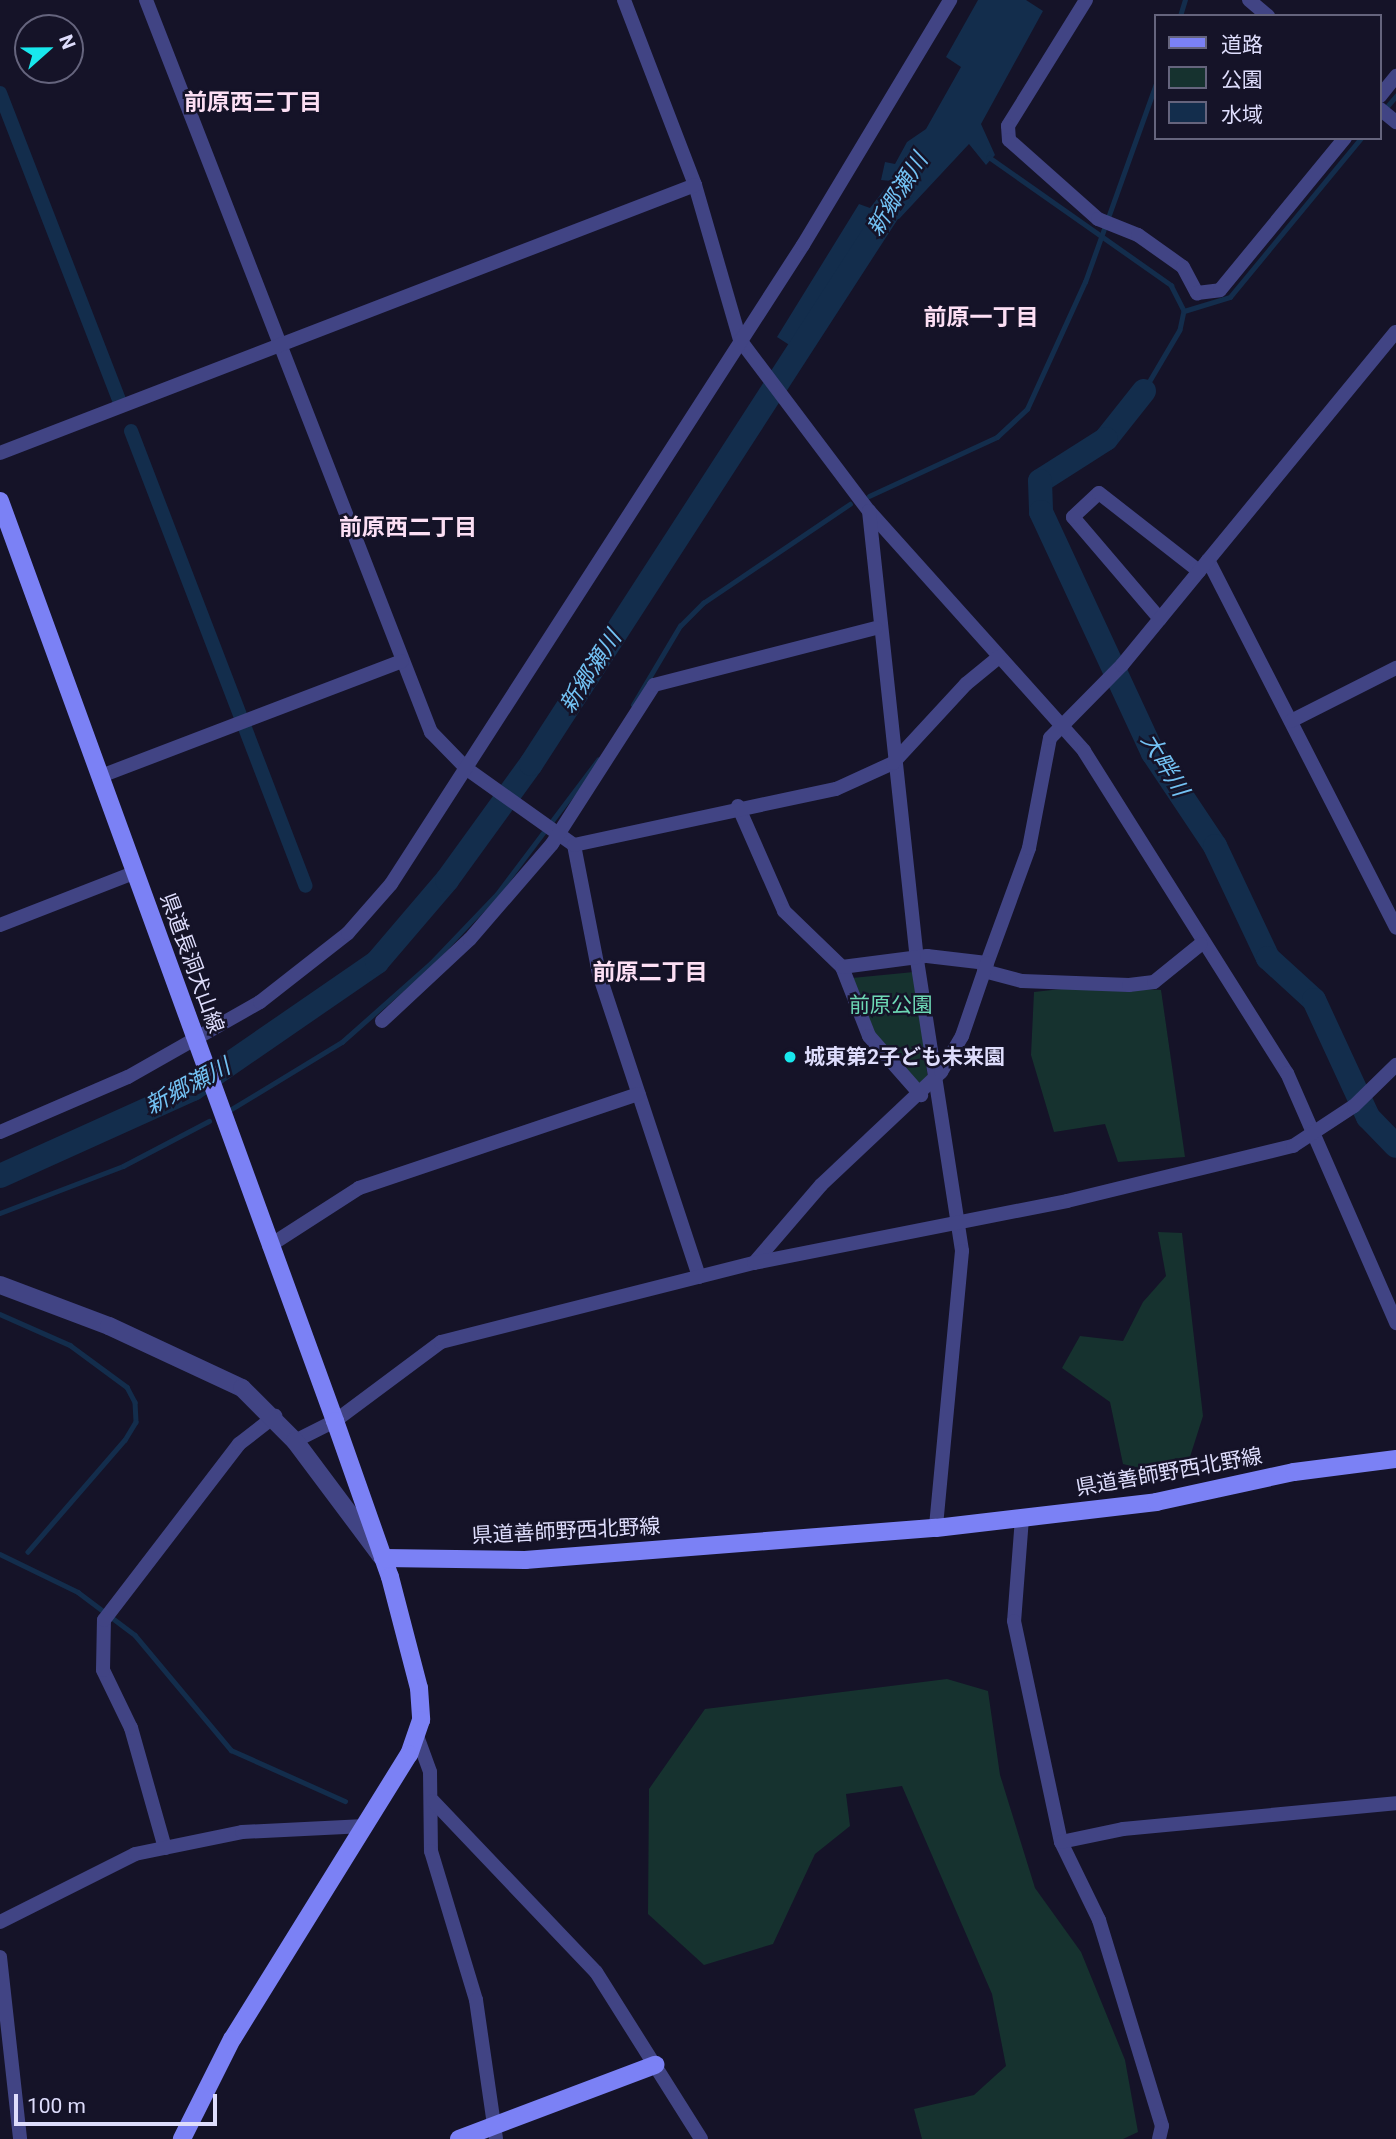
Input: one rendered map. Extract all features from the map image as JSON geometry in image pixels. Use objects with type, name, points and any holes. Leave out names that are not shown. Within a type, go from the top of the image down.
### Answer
[{"type":"main road","name":"県道長洞犬山線","points":[[0,501],[383,1558]]},
{"type":"main road","name":"県道善師野西北野線","points":[[383,1558],[586,1557],[936,1528],[1022,1518],[1396,1459]]},
{"type":"main road","points":[[182,2139],[232,2039],[417,1736],[417,1674],[383,1558]]},
{"type":"main road","points":[[459,2139],[495,2132],[655,2065]]},
{"type":"street","points":[[146,0],[431,732],[467,769],[574,845],[599,974],[699,1278]]},
{"type":"street","points":[[624,0],[695,185],[740,340],[801,426],[869,511],[1091,762],[1201,944],[1261,1028],[1314,1136],[1396,1323]]},
{"type":"street","points":[[0,1132],[195,1040],[296,977],[348,933],[391,884],[419,832],[467,769],[740,340],[950,0]]},
{"type":"street","points":[[1086,0],[1008,126],[1009,140],[1098,219],[1138,235],[1183,267],[1203,296],[1220,290],[1343,140]]},
{"type":"street","points":[[1249,0],[1266,14]]},
{"type":"street","points":[[1382,94],[1396,76]]},
{"type":"street","points":[[0,453],[695,185]]},
{"type":"street","points":[[754,1264],[821,1185],[920,1095],[962,1037],[1029,848],[1044,750],[1160,619],[1396,332]]},
{"type":"street","points":[[1160,619],[1073,517],[1099,493],[1203,566],[1292,721],[1396,928]]},
{"type":"street","points":[[869,511],[876,628],[932,1080],[957,1224],[963,1288],[936,1528]]},
{"type":"street","points":[[382,1021],[470,939],[558,834],[654,685],[876,628]]},
{"type":"street","points":[[574,845],[738,806],[836,789],[893,763],[966,684],[999,657]]},
{"type":"street","points":[[101,776],[402,661]]},
{"type":"street","points":[[1292,721],[1396,668]]},
{"type":"street","points":[[738,806],[784,911],[842,967],[869,1036],[920,1095]]},
{"type":"street","points":[[0,925],[136,872]]},
{"type":"street","points":[[842,967],[917,960],[985,967],[1022,981],[1129,985],[1154,982],[1201,944]]},
{"type":"street","points":[[295,1441],[335,1421],[442,1342],[754,1264],[957,1224],[1202,1169],[1314,1136],[1354,1106],[1396,1065]]},
{"type":"street","points":[[269,1246],[359,1188],[639,1094]]},
{"type":"street","points":[[0,1285],[212,1371],[275,1416],[383,1558]]},
{"type":"street","points":[[165,1848],[131,1728],[103,1670],[104,1620],[239,1444],[275,1416]]},
{"type":"street","points":[[1022,1518],[1013,1621],[1060,1842],[1099,1920],[1162,2126],[1159,2139]]},
{"type":"street","points":[[417,1736],[433,1801],[431,1851],[476,2000],[495,2132]]},
{"type":"street","points":[[433,1801],[596,1972],[701,2139]]},
{"type":"street","points":[[1060,1842],[1123,1829],[1396,1803]]},
{"type":"street","points":[[0,1922],[112,1862],[242,1832],[366,1823]]},
{"type":"street","points":[[0,1957],[20,2139]]},
{"type":"green space","name":"前原公園","points":[[914,972],[928,1079],[920,1087],[871,1029],[852,978]]},
{"type":"green space","points":[[1088,986],[1161,990],[1185,1157],[1118,1162],[1105,1124],[1054,1132],[1031,1055],[1034,992]]},
{"type":"green space","points":[[1158,1232],[1182,1233],[1203,1416],[1189,1460],[1150,1471],[1123,1464],[1110,1402],[1062,1368],[1080,1336],[1123,1341],[1143,1302],[1166,1276]]},
{"type":"green space","points":[[947,1679],[988,1691],[1000,1775],[1035,1888],[1081,1952],[1125,2060],[1138,2132],[1123,2139],[922,2139],[914,2109],[974,2095],[1006,2066],[992,1994],[902,1786],[846,1794],[850,1826],[815,1854],[773,1944],[704,1965],[648,1914],[649,1789],[705,1709]]},
{"type":"water","points":[[978,0],[1026,0],[1043,11],[981,124],[995,155],[986,165],[969,144],[899,219],[879,217],[791,346],[777,337],[859,204],[870,208],[891,181],[881,180],[885,162],[895,164],[907,142],[926,129],[961,67],[946,57]]},
{"type":"waterway","points":[[1181,14],[1185,0]]},
{"type":"waterway","points":[[869,496],[997,437],[1027,409],[1085,282],[1154,90]]},
{"type":"waterway","points":[[0,93],[119,400]]},
{"type":"waterway","points":[[1385,109],[1396,96]]},
{"type":"waterway","points":[[1184,311],[1230,297],[1359,140]]},
{"type":"waterway","points":[[989,157],[1171,285],[1184,311],[1180,330],[1144,391]]},
{"type":"waterway","name":"新郷瀬川","points":[[0,1176],[193,1089],[377,962],[447,880],[531,764],[903,189]]},
{"type":"waterway","name":"大畔川","points":[[1144,391],[1106,439],[1040,481],[1041,512],[1153,753],[1215,846],[1268,958],[1314,1000],[1368,1117],[1396,1146]]},
{"type":"waterway","points":[[131,431],[306,886]]},
{"type":"waterway","points":[[633,705],[680,626],[703,603],[850,504]]},
{"type":"waterway","points":[[230,1110],[342,1042],[431,963],[497,894],[598,760]]},
{"type":"waterway","points":[[0,1213],[123,1166],[209,1121]]},
{"type":"waterway","points":[[0,1314],[70,1345],[127,1387],[135,1402],[136,1422],[125,1440],[28,1552]]},
{"type":"waterway","points":[[0,1554],[78,1592],[135,1635],[231,1750],[345,1801]]},
{"type":"place","name":"城東第2子ども未来園","points":[[790,1057]]},
{"type":"district","name":"前原西三丁目","points":[[253,103]]},
{"type":"district","name":"前原一丁目","points":[[981,318]]},
{"type":"district","name":"前原西二丁目","points":[[408,528]]},
{"type":"district","name":"前原二丁目","points":[[650,973]]}]
